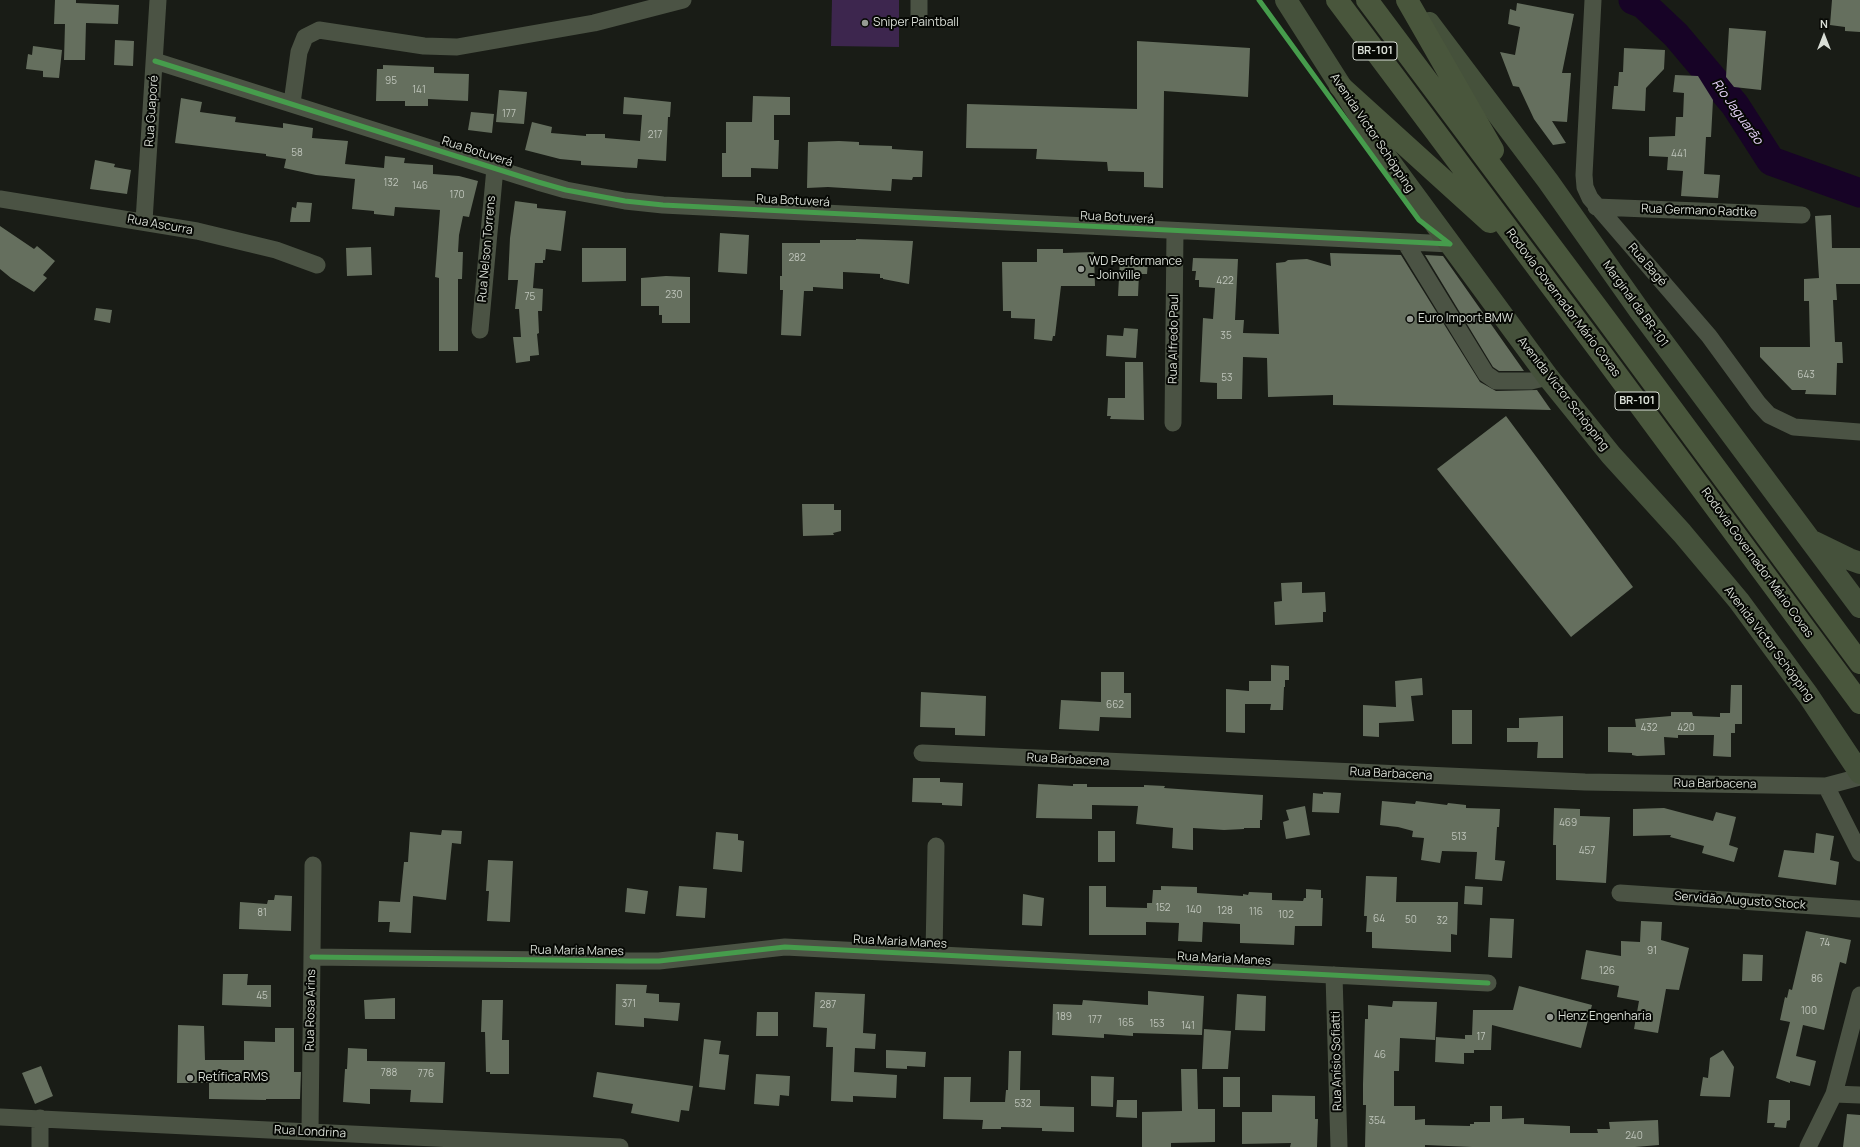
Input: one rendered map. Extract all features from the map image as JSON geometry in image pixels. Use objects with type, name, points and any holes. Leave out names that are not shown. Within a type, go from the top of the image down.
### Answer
[{"type":"highway","name":"Rodovia Governador Mário Covas","points":[[1337,0],[1860,703]]},
{"type":"highway","name":"Rodovia Governador Mário Covas","points":[[1367,0],[1860,663]]},
{"type":"highway","points":[[1407,0],[1542,234]]},
{"type":"highway","points":[[1340,86],[1528,256]]},
{"type":"main road","name":"Avenida Victor Schöpping","points":[[1286,0],[1384,154],[1548,378],[1611,455],[1682,533],[1739,601],[1808,695],[1860,773]]},
{"type":"main road","name":"Marginal da BR-101","points":[[1411,0],[1548,181],[1638,310],[1860,607]]},
{"type":"main road","points":[[1811,541],[1849,560],[1860,563]]},
{"type":"street","name":"Rua Guaporé","points":[[144,221],[158,0]]},
{"type":"street","points":[[292,103],[299,52],[305,37],[319,30],[424,46],[457,47],[594,23],[683,0]]},
{"type":"street","points":[[919,0],[919,18]]},
{"type":"street","name":"Rua Bagé","points":[[1593,0],[1584,175],[1587,192],[1596,207],[1709,336],[1758,403],[1769,415],[1794,427],[1860,432]]},
{"type":"street","name":"Rua Botuverá","points":[[155,61],[566,190],[625,201],[656,204],[1450,244]]},
{"type":"street","name":"Rua Nelson Torrens","points":[[480,330],[495,168]]},
{"type":"street","name":"Rua Ascurra","points":[[0,199],[144,221],[197,231],[276,250],[317,265]]},
{"type":"street","name":"Rua Germano Radtke","points":[[1596,207],[1802,214]]},
{"type":"street","name":"Rua Alfredo Paul","points":[[1173,423],[1175,231]]},
{"type":"street","points":[[1405,242],[1486,374],[1496,381],[1531,381],[1548,378]]},
{"type":"street","name":"Rua Barbacena","points":[[922,753],[1524,780],[1826,786],[1860,777]]},
{"type":"street","points":[[1826,786],[1860,853]]},
{"type":"street","points":[[934,954],[936,846]]},
{"type":"street","name":"Rua Rosa Arins","points":[[310,1132],[313,865]]},
{"type":"street","name":"Servidão Augusto Stock","points":[[1620,893],[1860,909]]},
{"type":"street","name":"Rua Maria Manes","points":[[312,957],[659,961],[785,947],[1488,983]]},
{"type":"street","name":"Rua Anísio Sofiatti","points":[[1334,975],[1339,1147]]},
{"type":"street","points":[[1808,1147],[1834,1094],[1860,995]]},
{"type":"street","points":[[1834,1094],[1860,1095]]},
{"type":"street","name":"Rua Londrina","points":[[0,1117],[620,1147]]},
{"type":"street","points":[[40,1118],[40,1147]]},
{"type":"shaded area","name":"Sniper Paintball","points":[[832,0],[899,0],[899,47],[831,46]]},
{"type":"building","points":[[55,0],[76,0],[76,3],[119,5],[118,24],[86,23],[85,60],[64,60],[65,24],[54,24]]},
{"type":"building","points":[[1832,0],[1860,0],[1860,32],[1845,31],[1845,27],[1830,25]]},
{"type":"building","points":[[1517,3],[1574,14],[1562,73],[1571,73],[1567,122],[1552,121],[1566,143],[1553,145],[1534,119],[1519,87],[1513,86],[1500,52],[1515,55],[1520,27],[1508,24],[1510,9],[1516,11]]},
{"type":"building","points":[[1729,28],[1766,31],[1761,90],[1734,87],[1726,77]]},
{"type":"building","points":[[115,40],[134,41],[133,66],[114,65]]},
{"type":"building","points":[[1137,41],[1250,48],[1248,97],[1164,91],[1163,188],[1144,187],[1144,172],[1108,171],[1107,162],[1036,159],[1037,149],[966,148],[967,104],[1137,109]]},
{"type":"building","points":[[33,46],[62,50],[59,78],[43,77],[43,71],[26,69],[28,54],[32,55]]},
{"type":"building","points":[[1624,48],[1665,50],[1664,69],[1646,88],[1645,111],[1612,109],[1614,86],[1618,86],[1619,72],[1623,72]]},
{"type":"building","points":[[383,65],[434,67],[434,73],[469,74],[468,101],[428,99],[428,106],[405,106],[405,101],[376,101],[377,69],[383,69]]},
{"type":"building","points":[[1675,75],[1698,76],[1713,100],[1711,137],[1706,137],[1704,174],[1720,175],[1718,198],[1681,196],[1683,171],[1667,170],[1668,157],[1649,156],[1649,137],[1675,136],[1676,117],[1683,117],[1684,93],[1673,92]]},
{"type":"building","points":[[499,90],[527,92],[524,124],[496,122]]},
{"type":"building","points":[[753,96],[790,97],[790,115],[774,115],[774,140],[779,140],[778,169],[751,168],[751,177],[722,177],[722,153],[726,153],[726,122],[752,122]]},
{"type":"building","points":[[624,97],[671,102],[670,117],[668,117],[666,161],[638,159],[637,168],[581,165],[581,161],[560,159],[525,150],[532,122],[552,127],[551,133],[586,136],[586,134],[605,134],[605,138],[640,141],[642,115],[623,114]]},
{"type":"building","points":[[181,98],[202,102],[200,112],[236,117],[235,122],[283,128],[283,123],[313,128],[312,138],[348,141],[345,164],[384,168],[385,156],[405,158],[404,163],[433,165],[433,174],[459,176],[478,181],[469,217],[463,216],[459,235],[458,252],[463,252],[462,279],[458,279],[458,351],[439,351],[439,278],[435,277],[440,210],[395,207],[394,216],[374,214],[374,211],[352,209],[355,179],[316,175],[284,168],[286,159],[266,156],[266,154],[175,143]]},
{"type":"building","points":[[471,112],[494,114],[492,133],[468,130]]},
{"type":"building","points":[[808,142],[859,142],[859,145],[892,146],[892,149],[923,151],[922,177],[913,177],[912,180],[892,179],[891,191],[828,187],[807,188]]},
{"type":"building","points":[[95,160],[115,164],[114,167],[131,170],[127,194],[90,189]]},
{"type":"building","points":[[515,201],[537,204],[537,208],[566,211],[561,251],[546,249],[545,260],[543,260],[543,263],[535,263],[533,288],[543,289],[542,311],[538,311],[539,333],[537,334],[539,355],[530,356],[530,361],[516,363],[513,337],[521,337],[519,309],[515,309],[518,280],[508,280],[510,238]]},
{"type":"building","points":[[297,202],[312,203],[310,222],[290,222],[292,207],[296,208]]},
{"type":"building","points":[[1831,215],[1832,248],[1860,248],[1860,284],[1836,284],[1837,300],[1833,300],[1835,342],[1842,342],[1843,363],[1837,363],[1836,395],[1805,394],[1806,390],[1792,390],[1760,357],[1760,347],[1810,347],[1809,301],[1804,301],[1804,279],[1819,278],[1815,216]]},
{"type":"building","points":[[0,226],[34,249],[37,246],[55,261],[43,275],[47,278],[34,292],[11,278],[0,269]]},
{"type":"building","points":[[720,233],[749,235],[747,274],[718,272]]},
{"type":"building","points":[[856,239],[913,241],[909,284],[880,278],[880,274],[843,272],[843,289],[813,287],[813,291],[804,291],[801,336],[781,335],[783,290],[780,290],[780,276],[782,276],[782,243],[820,243],[820,240]]},
{"type":"building","points":[[371,247],[372,275],[347,276],[346,248]]},
{"type":"building","points":[[582,248],[626,248],[626,281],[582,282]]},
{"type":"building","points":[[1037,249],[1063,249],[1063,253],[1094,252],[1095,286],[1061,286],[1055,336],[1053,336],[1052,341],[1034,339],[1035,319],[1011,318],[1011,311],[1003,311],[1002,262],[1037,262]]},
{"type":"building","points":[[1330,253],[1401,255],[1480,382],[1496,391],[1537,390],[1551,410],[1333,405],[1333,395],[1268,397],[1267,358],[1243,357],[1242,399],[1217,399],[1217,383],[1200,382],[1203,318],[1213,319],[1215,288],[1199,287],[1199,280],[1195,280],[1196,271],[1192,271],[1193,258],[1238,259],[1235,320],[1244,320],[1243,333],[1279,334],[1276,263],[1285,262],[1288,260],[1307,259],[1331,266]]},
{"type":"building","points":[[1425,255],[1443,256],[1524,371],[1499,371],[1493,367]]},
{"type":"building","points":[[1120,259],[1148,261],[1147,274],[1139,274],[1138,296],[1118,296]]},
{"type":"building","points":[[666,276],[690,277],[690,323],[662,323],[662,315],[659,315],[659,306],[641,306],[641,278]]},
{"type":"building","points":[[96,308],[112,310],[110,323],[94,320]]},
{"type":"building","points":[[1124,328],[1138,329],[1136,358],[1106,356],[1107,335],[1123,336]]},
{"type":"building","points":[[1125,362],[1143,362],[1144,420],[1110,419],[1111,416],[1107,416],[1108,398],[1125,398]]},
{"type":"building","points":[[1506,416],[1633,587],[1571,637],[1437,469]]},
{"type":"building","points":[[802,504],[834,504],[834,510],[841,510],[841,531],[833,533],[834,535],[803,536]]},
{"type":"building","points":[[1302,582],[1302,593],[1325,592],[1326,612],[1323,612],[1323,622],[1275,625],[1274,602],[1282,601],[1281,583]]},
{"type":"building","points":[[1271,665],[1289,666],[1289,680],[1285,680],[1284,687],[1283,710],[1270,710],[1271,704],[1245,704],[1245,733],[1226,732],[1226,689],[1249,691],[1249,681],[1271,681]]},
{"type":"building","points":[[1101,672],[1124,672],[1124,693],[1131,693],[1131,718],[1100,717],[1099,731],[1059,729],[1061,700],[1101,702]]},
{"type":"building","points":[[1422,678],[1423,695],[1411,696],[1414,721],[1379,723],[1379,737],[1363,736],[1363,705],[1396,707],[1395,681]]},
{"type":"building","points":[[1731,685],[1742,685],[1742,724],[1735,724],[1735,733],[1731,733],[1731,757],[1713,756],[1714,735],[1678,735],[1678,738],[1664,737],[1665,755],[1637,756],[1632,755],[1632,753],[1608,752],[1608,727],[1636,727],[1635,719],[1671,716],[1671,712],[1692,712],[1693,716],[1720,717],[1720,713],[1730,713]]},
{"type":"building","points":[[921,692],[986,696],[985,736],[955,735],[955,728],[920,727]]},
{"type":"building","points":[[1452,710],[1472,710],[1472,744],[1452,744]]},
{"type":"building","points":[[1563,716],[1563,758],[1537,758],[1538,742],[1507,742],[1507,728],[1519,728],[1519,718]]},
{"type":"building","points":[[913,778],[940,778],[940,782],[963,783],[962,806],[942,805],[942,803],[912,802]]},
{"type":"building","points":[[1038,784],[1073,786],[1073,784],[1087,784],[1087,787],[1144,787],[1144,785],[1165,786],[1164,788],[1263,795],[1262,820],[1260,820],[1260,828],[1224,830],[1193,828],[1193,850],[1172,848],[1173,828],[1136,824],[1138,806],[1092,805],[1092,819],[1036,818]]},
{"type":"building","points":[[1323,792],[1341,793],[1339,813],[1312,812],[1313,793],[1323,794]]},
{"type":"building","points":[[1382,801],[1415,804],[1416,801],[1447,805],[1448,803],[1466,805],[1466,808],[1500,809],[1499,827],[1497,827],[1495,860],[1505,861],[1502,881],[1475,879],[1477,852],[1442,851],[1440,863],[1421,860],[1424,838],[1412,837],[1413,831],[1398,827],[1380,825]]},
{"type":"building","points":[[1305,806],[1310,835],[1286,839],[1283,822],[1289,820],[1286,810]]},
{"type":"building","points":[[1554,808],[1580,809],[1580,816],[1610,817],[1606,883],[1556,880],[1556,845],[1553,845]]},
{"type":"building","points":[[1664,808],[1713,821],[1716,812],[1736,817],[1729,845],[1738,848],[1734,862],[1702,853],[1704,846],[1670,837],[1671,835],[1633,836],[1633,809]]},
{"type":"building","points":[[442,830],[462,831],[461,844],[452,843],[446,900],[413,896],[411,933],[389,932],[390,922],[378,922],[379,901],[400,902],[404,862],[408,862],[410,832],[441,835]]},
{"type":"building","points":[[1098,831],[1115,831],[1115,862],[1098,862]]},
{"type":"building","points":[[716,832],[738,834],[738,840],[744,841],[742,872],[713,869]]},
{"type":"building","points":[[1816,833],[1834,836],[1830,860],[1839,862],[1836,885],[1778,877],[1784,850],[1814,853]]},
{"type":"building","points":[[488,860],[513,861],[510,922],[487,921],[489,891],[486,891]]},
{"type":"building","points":[[1366,876],[1397,877],[1396,902],[1458,902],[1457,935],[1451,934],[1451,952],[1372,948],[1372,932],[1366,932],[1367,916],[1364,916]]},
{"type":"building","points":[[679,886],[707,888],[705,918],[676,916]]},
{"type":"building","points":[[1089,886],[1106,886],[1106,907],[1147,908],[1147,903],[1152,903],[1153,890],[1161,890],[1161,886],[1197,887],[1197,893],[1243,896],[1243,894],[1248,895],[1249,892],[1272,893],[1272,900],[1303,901],[1304,898],[1306,898],[1306,889],[1321,890],[1321,898],[1323,898],[1322,926],[1295,926],[1294,945],[1240,943],[1240,924],[1203,922],[1202,942],[1178,941],[1179,923],[1146,922],[1146,935],[1089,935]]},
{"type":"building","points":[[1465,886],[1483,887],[1482,905],[1464,904]]},
{"type":"building","points":[[627,888],[648,891],[645,914],[625,912]]},
{"type":"building","points":[[1023,894],[1044,898],[1042,926],[1022,925]]},
{"type":"building","points":[[275,895],[292,896],[291,931],[239,929],[240,902],[267,904],[268,900],[274,900]]},
{"type":"building","points":[[1490,918],[1514,919],[1512,958],[1488,957]]},
{"type":"building","points":[[1641,921],[1662,922],[1661,940],[1689,948],[1679,990],[1666,989],[1658,1033],[1634,1029],[1639,1001],[1617,997],[1619,986],[1581,979],[1586,950],[1621,956],[1621,941],[1640,942]]},
{"type":"building","points":[[1806,931],[1851,940],[1846,964],[1840,962],[1824,1030],[1803,1025],[1796,1056],[1816,1061],[1810,1086],[1790,1081],[1790,1083],[1776,1078],[1790,1022],[1780,1020],[1785,997],[1787,998],[1789,989],[1792,990]]},
{"type":"building","points":[[1743,954],[1763,955],[1762,981],[1742,981]]},
{"type":"building","points":[[223,974],[248,974],[247,985],[271,985],[271,1007],[222,1005]]},
{"type":"building","points":[[616,984],[647,985],[646,993],[659,994],[659,1002],[680,1003],[678,1021],[644,1018],[644,1027],[615,1025]]},
{"type":"building","name":"Henz Engenharia","points":[[1519,986],[1592,1005],[1581,1048],[1492,1025],[1491,1050],[1474,1050],[1474,1053],[1464,1053],[1464,1064],[1435,1062],[1436,1037],[1465,1039],[1465,1035],[1472,1035],[1473,1010],[1513,1010]]},
{"type":"building","points":[[1148,991],[1204,996],[1202,1035],[1133,1033],[1133,1036],[1104,1034],[1104,1038],[1052,1035],[1053,1004],[1082,1005],[1083,1000],[1148,1005]]},
{"type":"building","points":[[815,992],[865,994],[863,1033],[876,1034],[875,1049],[855,1048],[854,1072],[897,1075],[896,1098],[853,1096],[853,1102],[831,1101],[833,1047],[826,1047],[827,1028],[813,1027]]},
{"type":"building","points":[[1237,994],[1266,996],[1265,1031],[1235,1030]]},
{"type":"building","points":[[395,998],[395,1019],[365,1019],[364,1000]]},
{"type":"building","points":[[482,1000],[503,1000],[502,1040],[509,1040],[509,1074],[490,1074],[490,1072],[486,1072],[485,1032],[481,1032]]},
{"type":"building","points":[[1393,1001],[1437,1002],[1435,1040],[1400,1038],[1399,1071],[1394,1071],[1394,1106],[1415,1106],[1415,1120],[1425,1119],[1425,1125],[1470,1126],[1470,1124],[1474,1124],[1474,1122],[1490,1122],[1490,1106],[1502,1106],[1502,1119],[1524,1118],[1524,1124],[1570,1126],[1570,1133],[1598,1133],[1597,1129],[1610,1129],[1609,1122],[1658,1120],[1659,1145],[1635,1147],[1472,1147],[1425,1145],[1425,1147],[1365,1147],[1366,1105],[1363,1105],[1363,1084],[1365,1019],[1368,1019],[1368,1005],[1392,1007]]},
{"type":"building","points":[[757,1012],[778,1012],[778,1036],[756,1036]]},
{"type":"building","points":[[178,1025],[204,1026],[205,1060],[244,1060],[244,1041],[275,1042],[275,1028],[294,1028],[294,1072],[301,1072],[300,1099],[209,1099],[209,1083],[177,1083]]},
{"type":"building","points":[[1204,1029],[1231,1031],[1228,1069],[1202,1069]]},
{"type":"building","points":[[704,1039],[721,1041],[719,1054],[729,1055],[725,1090],[699,1087]]},
{"type":"building","points":[[348,1048],[367,1049],[367,1061],[445,1062],[443,1103],[410,1102],[411,1090],[370,1089],[370,1104],[343,1102]]},
{"type":"building","points":[[886,1050],[926,1052],[925,1067],[907,1066],[907,1069],[886,1068]]},
{"type":"building","points":[[1723,1050],[1734,1067],[1730,1097],[1700,1096],[1703,1077],[1708,1078],[1710,1058]]},
{"type":"building","points":[[1009,1051],[1021,1051],[1020,1090],[1040,1090],[1040,1106],[1074,1107],[1074,1132],[1042,1131],[1042,1128],[1001,1127],[1001,1129],[982,1129],[983,1120],[943,1119],[944,1077],[971,1077],[970,1102],[1005,1102],[1006,1090],[1008,1090]]},
{"type":"building","points":[[41,1066],[53,1096],[35,1104],[22,1073]]},
{"type":"building","points":[[1181,1069],[1197,1069],[1198,1109],[1215,1109],[1215,1142],[1171,1143],[1171,1147],[1142,1147],[1142,1112],[1182,1111]]},
{"type":"building","points":[[597,1072],[693,1086],[689,1111],[681,1110],[679,1122],[631,1113],[633,1104],[593,1097]]},
{"type":"building","points":[[756,1074],[790,1076],[789,1096],[780,1095],[779,1106],[754,1104]]},
{"type":"building","points":[[1091,1076],[1114,1077],[1113,1107],[1091,1106]]},
{"type":"building","points":[[1223,1077],[1240,1077],[1240,1107],[1223,1107]]},
{"type":"building","points":[[1272,1095],[1315,1096],[1315,1119],[1318,1119],[1317,1147],[1290,1147],[1291,1143],[1242,1144],[1242,1112],[1272,1112]]},
{"type":"building","points":[[1117,1100],[1137,1100],[1137,1118],[1116,1117]]},
{"type":"building","points":[[1769,1100],[1790,1100],[1790,1120],[1787,1121],[1786,1128],[1774,1127],[1775,1123],[1767,1123]]},
{"type":"building","points":[[1847,1114],[1860,1115],[1860,1147],[1843,1147]]},
{"type":"waterway","name":"Rio Jaguarão","points":[[1633,0],[1643,4],[1676,35],[1735,105],[1771,161],[1860,193]]},
{"type":"cycle path","points":[[1259,0],[1419,220],[1450,244]]},
{"type":"cycle path","points":[[155,61],[538,182],[566,190],[625,201],[663,205],[1450,244]]},
{"type":"cycle path","points":[[312,957],[659,961],[785,947],[1488,983]]},
{"type":"place","name":"Sniper Paintball","points":[[865,23]]},
{"type":"place","name":"WD Performance - Joinville","points":[[1081,269]]},
{"type":"place","name":"Euro Import BMW","points":[[1410,319]]},
{"type":"place","name":"Henz Engenharia","points":[[1550,1017]]},
{"type":"place","name":"Retífica RMS","points":[[190,1078]]}]
